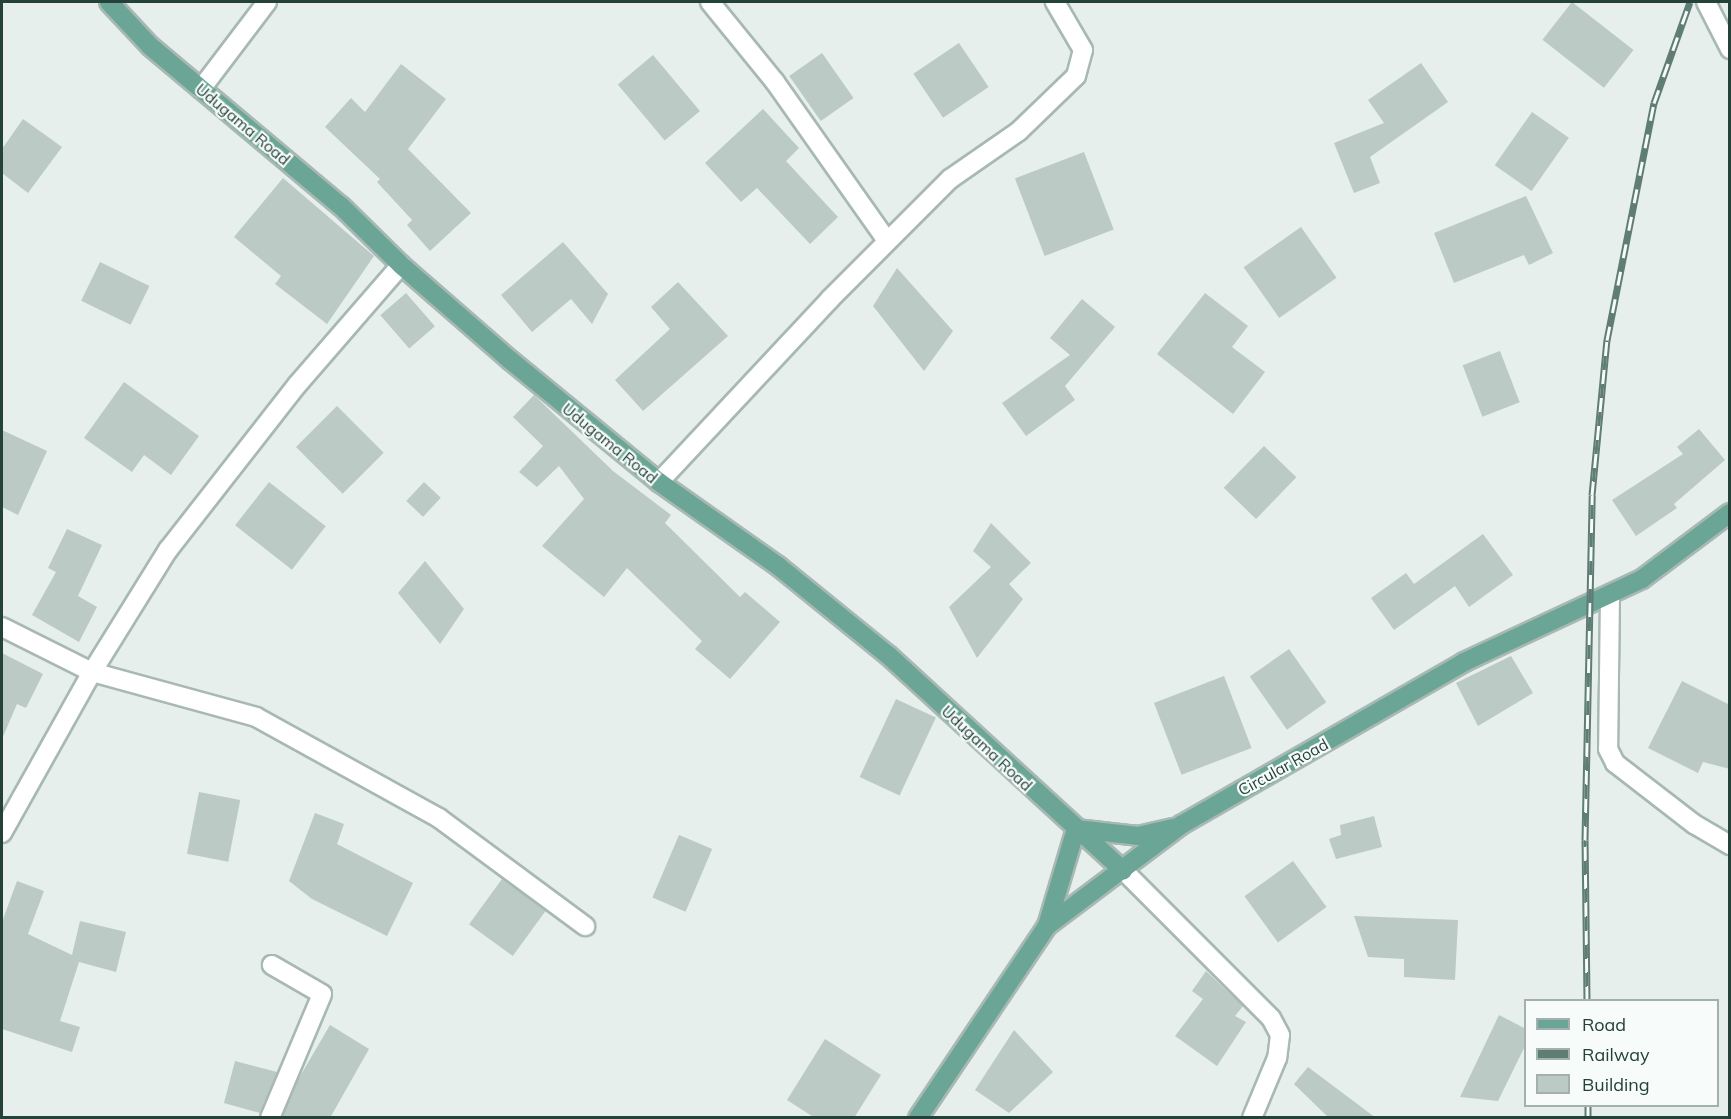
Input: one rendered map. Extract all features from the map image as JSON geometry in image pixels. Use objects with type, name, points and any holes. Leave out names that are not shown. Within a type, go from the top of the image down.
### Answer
[{"type":"main road","name":"Udugama Road","points":[[109,2],[150,46],[341,206],[401,265],[565,407],[659,482],[778,566],[888,655],[1123,870]]},
{"type":"main road","name":"Circular Road","points":[[918,1118],[1047,926],[1181,825],[1464,662],[1610,595],[1675,558],[1730,513]]},
{"type":"main road","points":[[1047,926],[1076,829],[1138,836],[1181,825]]},
{"type":"street","points":[[201,89],[267,2]]},
{"type":"street","points":[[710,2],[774,82],[887,241]]},
{"type":"street","points":[[659,482],[887,241],[950,179],[1019,131],[1076,76],[1083,50],[1055,2]]},
{"type":"street","points":[[1706,2],[1730,49]]},
{"type":"street","points":[[2,833],[92,672],[168,550],[297,385],[401,265]]},
{"type":"street","points":[[1610,595],[1608,749],[1615,763],[1694,824],[1730,845]]},
{"type":"street","points":[[2,627],[92,672],[256,717],[440,818],[585,926]]},
{"type":"street","points":[[1123,870],[1271,1018],[1280,1035],[1277,1058],[1252,1118]]},
{"type":"street","points":[[270,1118],[322,994],[272,964]]},
{"type":"building","points":[[1572,2],[1633,50],[1604,88],[1542,40]]},
{"type":"building","points":[[959,43],[989,87],[943,118],[913,74]]},
{"type":"building","points":[[822,53],[854,98],[821,121],[789,76]]},
{"type":"building","points":[[653,55],[700,111],[665,140],[618,85]]},
{"type":"building","points":[[1421,63],[1448,102],[1370,157],[1380,183],[1354,193],[1334,143],[1384,123],[1368,100]]},
{"type":"building","points":[[401,64],[446,99],[408,149],[471,213],[430,251],[407,225],[412,220],[377,182],[380,179],[325,127],[351,98],[365,112]]},
{"type":"building","points":[[763,109],[799,148],[786,161],[838,217],[810,244],[757,188],[741,202],[705,163]]},
{"type":"building","points":[[1532,112],[1569,138],[1532,191],[1495,165]]},
{"type":"building","points":[[23,119],[62,147],[28,193],[2,173],[2,149]]},
{"type":"building","points":[[1084,152],[1114,229],[1045,256],[1015,179]]},
{"type":"building","points":[[283,178],[374,256],[327,324],[275,284],[281,276],[234,237]]},
{"type":"building","points":[[1526,196],[1553,253],[1529,265],[1524,255],[1454,283],[1434,233]]},
{"type":"building","points":[[1301,227],[1337,278],[1279,318],[1244,267]]},
{"type":"building","points":[[563,242],[608,294],[592,324],[571,299],[532,332],[501,295]]},
{"type":"building","points":[[100,262],[149,286],[131,325],[81,301]]},
{"type":"building","points":[[897,268],[953,331],[924,371],[873,306]]},
{"type":"building","points":[[678,282],[728,336],[643,411],[615,380],[670,329],[651,307]]},
{"type":"building","points":[[406,293],[435,326],[409,349],[380,315]]},
{"type":"building","points":[[1205,293],[1248,326],[1232,347],[1265,372],[1233,414],[1157,354]]},
{"type":"building","points":[[1082,299],[1115,327],[1065,386],[1075,400],[1026,436],[1002,403],[1070,355],[1050,338]]},
{"type":"building","points":[[1500,351],[1520,402],[1482,417],[1463,365]]},
{"type":"building","points":[[124,382],[199,436],[171,475],[144,455],[132,472],[84,438]]},
{"type":"building","points":[[534,395],[613,471],[671,515],[665,523],[740,597],[745,592],[780,622],[730,679],[695,649],[702,641],[627,568],[604,597],[542,546],[584,499],[559,466],[537,487],[519,472],[543,446],[513,417]]},
{"type":"building","points":[[337,406],[384,453],[343,494],[296,447]]},
{"type":"building","points":[[1699,429],[1725,460],[1674,504],[1677,508],[1636,536],[1612,500],[1683,454],[1677,447]]},
{"type":"building","points":[[2,430],[47,451],[18,515],[2,507]]},
{"type":"building","points":[[1264,446],[1296,477],[1256,519],[1224,488]]},
{"type":"building","points":[[269,482],[326,526],[292,570],[235,525]]},
{"type":"building","points":[[424,482],[441,498],[423,517],[406,501]]},
{"type":"building","points":[[991,523],[1031,563],[1009,584],[1023,599],[977,658],[949,607],[991,567],[973,551]]},
{"type":"building","points":[[67,529],[102,545],[78,596],[97,607],[79,642],[32,615],[56,572],[48,568]]},
{"type":"building","points":[[1483,534],[1513,575],[1469,607],[1455,586],[1394,630],[1371,598],[1406,573],[1414,584]]},
{"type":"building","points":[[425,561],[464,609],[440,644],[398,593]]},
{"type":"building","points":[[1289,649],[1326,702],[1287,730],[1250,677]]},
{"type":"building","points":[[2,653],[43,674],[26,708],[17,704],[2,739]]},
{"type":"building","points":[[1511,656],[1533,693],[1478,726],[1456,683]]},
{"type":"building","points":[[1224,676],[1252,748],[1182,775],[1154,703]]},
{"type":"building","points":[[1682,681],[1730,705],[1730,769],[1703,762],[1698,773],[1648,748]]},
{"type":"building","points":[[896,699],[936,718],[900,796],[860,777]]},
{"type":"building","points":[[199,792],[240,800],[228,862],[187,854]]},
{"type":"building","points":[[315,813],[344,824],[337,844],[413,883],[387,936],[312,899],[289,881]]},
{"type":"building","points":[[1374,816],[1382,847],[1336,859],[1329,839],[1341,835],[1340,825]]},
{"type":"building","points":[[679,835],[712,849],[686,912],[652,898]]},
{"type":"building","points":[[1293,861],[1327,907],[1278,942],[1244,896]]},
{"type":"building","points":[[502,879],[546,911],[513,956],[469,924]]},
{"type":"building","points":[[17,881],[44,891],[28,934],[72,955],[80,921],[126,932],[116,972],[79,962],[60,1021],[80,1027],[72,1052],[2,1029],[2,922]]},
{"type":"building","points":[[1354,916],[1458,920],[1455,980],[1404,977],[1404,959],[1368,957]]},
{"type":"building","points":[[1206,971],[1243,1006],[1235,1016],[1246,1022],[1217,1066],[1175,1036],[1203,999],[1192,991]]},
{"type":"building","points":[[1499,1015],[1524,1028],[1524,1048],[1498,1101],[1460,1097]]},
{"type":"building","points":[[330,1025],[369,1049],[330,1118],[282,1118],[299,1078]]},
{"type":"building","points":[[1014,1030],[1053,1072],[1009,1113],[975,1090]]},
{"type":"building","points":[[825,1039],[881,1075],[854,1118],[815,1118],[787,1100]]},
{"type":"building","points":[[235,1061],[277,1072],[260,1113],[224,1103]]},
{"type":"building","points":[[1308,1067],[1376,1118],[1329,1118],[1294,1084]]},
{"type":"railway","points":[[1587,999],[1585,840],[1592,495],[1607,340],[1654,103],[1690,2]]},
{"type":"railway","points":[[1588,1107],[1588,1118]]}]
